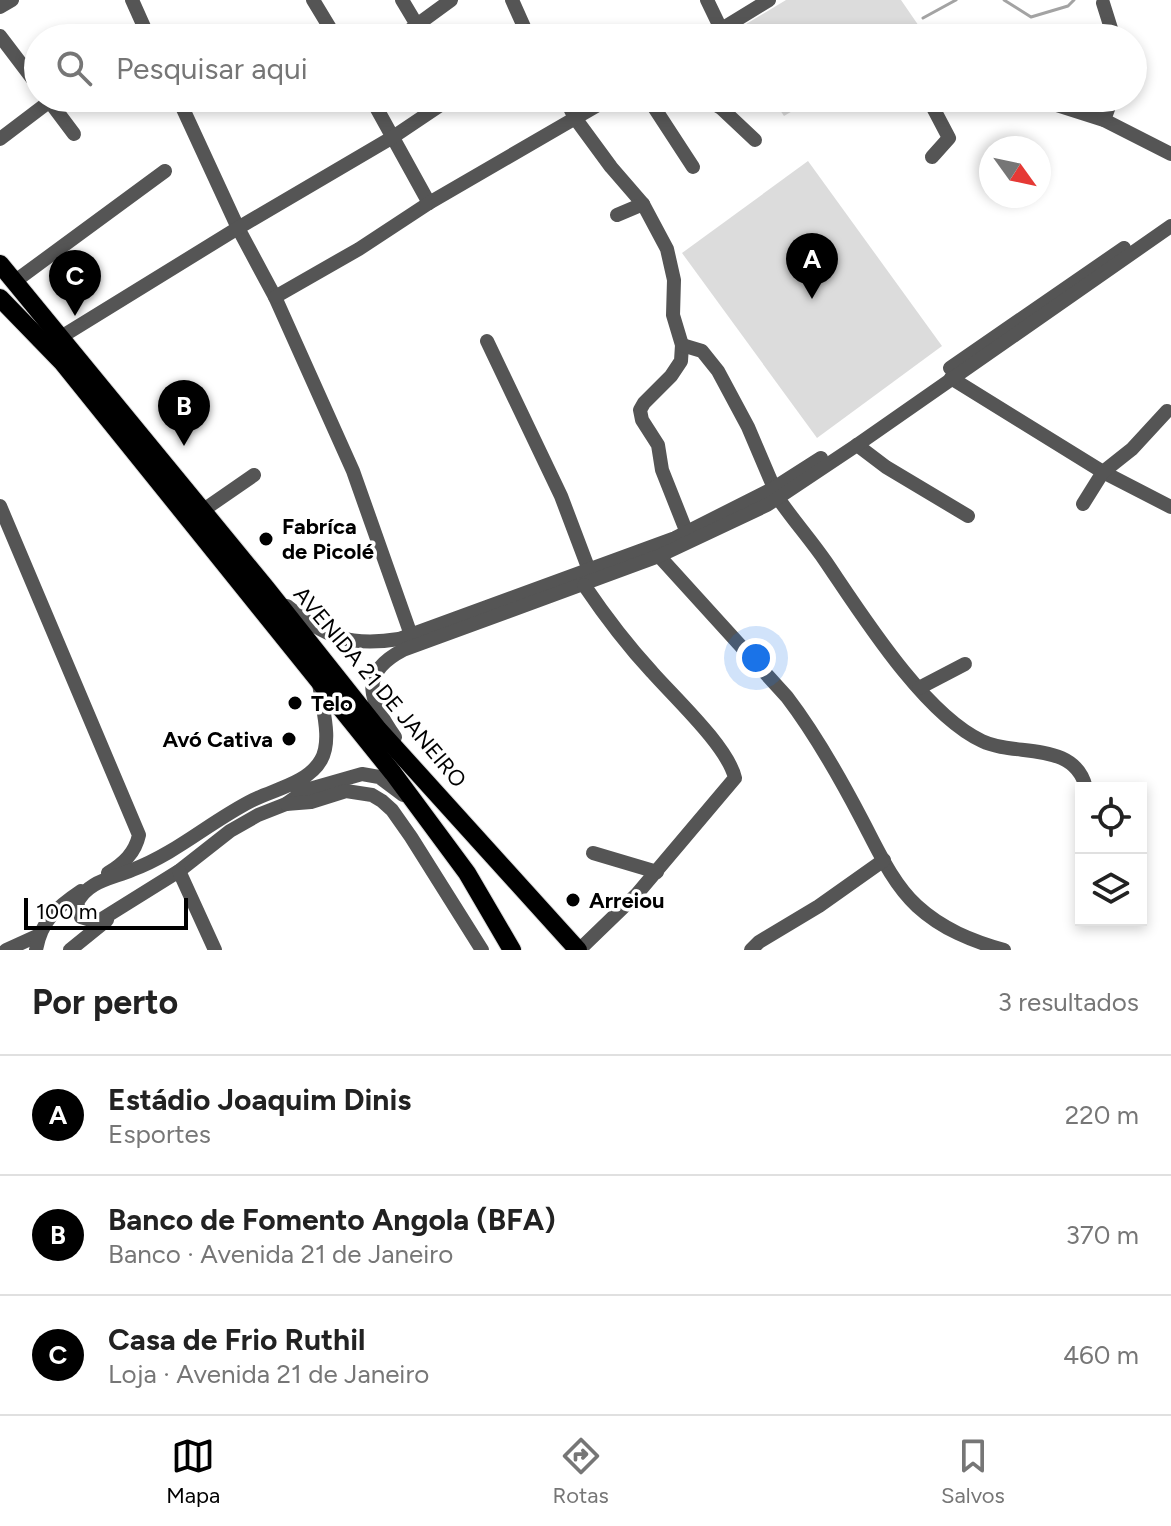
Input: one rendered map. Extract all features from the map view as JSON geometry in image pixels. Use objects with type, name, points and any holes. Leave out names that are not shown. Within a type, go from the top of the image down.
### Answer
[{"type":"main road","name":"AVENIDA 21 DE JANEIRO","points":[[0,264],[378,729],[578,950]]},
{"type":"main road","name":"AVENIDA 21 DE JANEIRO","points":[[0,298],[63,363],[393,773],[467,873],[512,950]]},
{"type":"street","points":[[0,7],[12,0]]},
{"type":"street","points":[[132,0],[140,24]]},
{"type":"street","points":[[313,0],[328,24]]},
{"type":"street","points":[[402,0],[416,24]]},
{"type":"street","points":[[418,24],[451,0]]},
{"type":"street","points":[[512,0],[523,24]]},
{"type":"street","points":[[707,0],[719,24]]},
{"type":"street","points":[[729,24],[769,0]]},
{"type":"street","points":[[1103,3],[1110,24]]},
{"type":"street","points":[[0,36],[24,68]]},
{"type":"street","points":[[0,139],[34,112]]},
{"type":"street","points":[[59,112],[74,134]]},
{"type":"street","points":[[184,112],[238,228],[275,297],[353,471],[411,635]]},
{"type":"street","points":[[379,112],[429,203]]},
{"type":"street","points":[[61,337],[430,112]]},
{"type":"street","points":[[572,112],[611,167],[643,204],[667,249],[674,280],[673,315],[682,345],[678,367],[640,410],[642,420],[658,445],[662,470],[687,533]]},
{"type":"street","points":[[275,297],[586,112]]},
{"type":"street","points":[[657,112],[693,167]]},
{"type":"street","points":[[725,112],[755,140]]},
{"type":"street","points":[[932,157],[949,138],[935,112]]},
{"type":"street","points":[[1079,112],[1104,120],[1171,154]]},
{"type":"street","points":[[1104,120],[1107,112]]},
{"type":"street","points":[[14,282],[165,171]]},
{"type":"street","points":[[617,215],[643,204]]},
{"type":"street","points":[[424,778],[375,704],[372,681],[379,665],[403,650],[586,578],[776,493],[989,339],[1171,215]]},
{"type":"street","points":[[266,588],[308,623],[335,637],[374,642],[411,635],[659,556],[857,445],[1171,226]]},
{"type":"street","points":[[487,341],[561,496],[586,578],[605,616],[694,718],[735,774],[734,780],[657,872],[578,950]]},
{"type":"street","points":[[682,345],[702,351],[718,371],[748,427],[776,493],[864,619],[919,688],[960,729],[983,742],[1003,748],[1047,752],[1078,771],[1083,782]]},
{"type":"street","points":[[951,378],[1103,472],[1171,507]]},
{"type":"street","points":[[1083,504],[1103,472],[1132,449],[1167,411]]},
{"type":"street","points":[[857,445],[886,467],[968,516]]},
{"type":"street","points":[[202,511],[254,475]]},
{"type":"street","points":[[0,506],[139,835],[137,844],[123,864],[54,911],[39,935],[36,950]]},
{"type":"street","points":[[659,556],[806,721],[884,860],[917,906],[945,927],[1003,950]]},
{"type":"street","points":[[919,688],[965,664]]},
{"type":"street","points":[[319,682],[326,741],[321,760],[314,769],[294,782],[251,801],[171,852],[90,885],[77,903],[81,917],[87,921],[102,919],[179,871],[230,831],[286,804],[306,790],[344,778],[379,777],[393,785],[434,827]]},
{"type":"street","points":[[286,804],[311,802],[346,791],[372,795],[382,801],[392,810],[425,857],[482,950]]},
{"type":"street","points":[[593,853],[657,872]]},
{"type":"street","points":[[751,950],[884,860]]},
{"type":"street","points":[[179,871],[215,950]]},
{"type":"street","points":[[70,950],[126,905]]},
{"type":"street","points":[[6,950],[39,935]]},
{"type":"shaded area","points":[[786,0],[901,0],[918,24],[746,24]]},
{"type":"shaded area","points":[[808,161],[942,346],[817,438],[682,253]]},
{"type":"waterway","points":[[923,18],[956,0]]},
{"type":"waterway","points":[[1004,0],[1031,17],[1068,6],[1074,0]]},
{"type":"place","name":"Estádio Joaquim Dinis","points":[[812,299]]},
{"type":"place","name":"Casa de Frio Ruthil","points":[[75,316]]},
{"type":"place","name":"Banco de Fomento Angola (BFA)","points":[[184,446]]},
{"type":"place","name":"Fabríca de Picolé","points":[[266,539]]},
{"type":"place","name":"Telo","points":[[295,703]]},
{"type":"place","name":"Avó Cativa","points":[[289,739]]},
{"type":"place","name":"Arreiou","points":[[573,900]]}]
